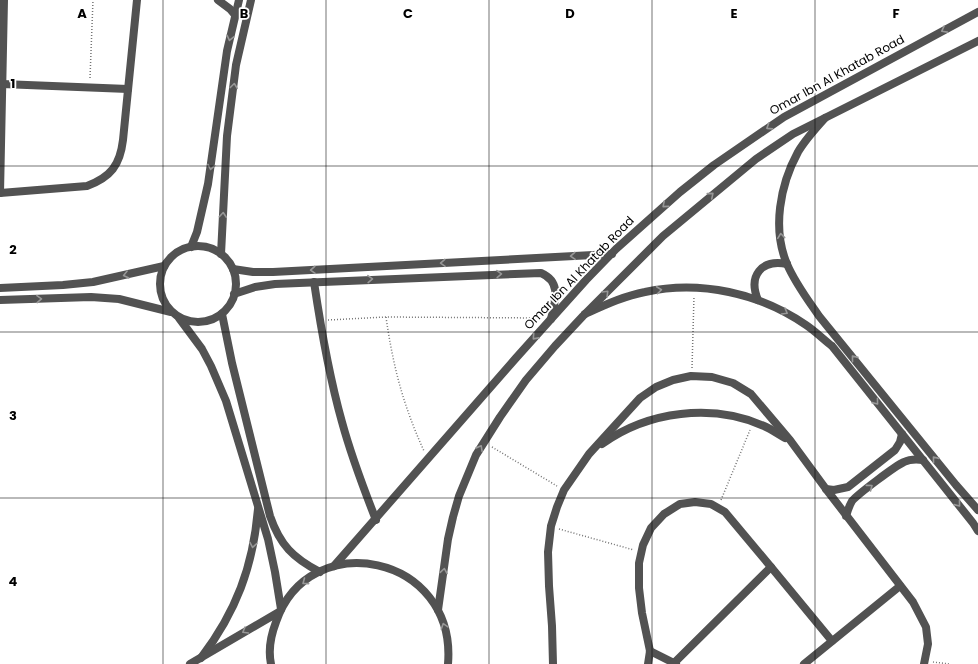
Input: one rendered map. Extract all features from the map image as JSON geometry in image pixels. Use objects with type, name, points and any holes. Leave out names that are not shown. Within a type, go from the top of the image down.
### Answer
[{"type":"street","points":[[4,0],[0,193],[88,186],[109,174],[116,164],[121,152],[137,0]]},
{"type":"street","points":[[218,0],[235,15]]},
{"type":"street","points":[[190,247],[197,232],[207,190],[216,136],[220,94],[227,51],[239,0]]},
{"type":"street","points":[[221,254],[228,136],[236,65],[251,0]]},
{"type":"street","name":"Omar Ibn Al Khatab Road","points":[[334,566],[552,318],[612,254],[647,220],[714,165],[754,136],[784,117],[978,12]]},
{"type":"street","points":[[438,610],[448,539],[453,517],[467,475],[483,442],[526,380],[583,316],[663,236],[756,159],[794,134],[978,41]]},
{"type":"street","points":[[2,84],[128,89]]},
{"type":"street","points":[[825,118],[799,151],[790,168],[784,187],[780,206],[780,225],[782,245],[787,264],[802,291],[819,316],[978,510]]},
{"type":"street","points":[[179,318],[193,322],[201,322],[215,318],[222,314],[227,308],[234,294],[235,282],[233,270],[221,254],[207,247],[190,247],[175,254],[164,266],[161,274],[160,291],[162,299],[172,312],[179,318],[202,349],[220,383],[272,555],[280,611]]},
{"type":"street","points":[[233,270],[273,272],[612,254]]},
{"type":"street","points":[[758,300],[754,291],[754,280],[759,271],[767,265],[777,262],[787,264]]},
{"type":"street","points":[[0,288],[93,282],[164,266]]},
{"type":"street","points":[[234,294],[265,285],[541,273],[552,280],[555,286],[552,318]]},
{"type":"street","points":[[314,282],[329,371],[342,421],[357,471],[376,520]]},
{"type":"street","points":[[583,316],[613,301],[646,292],[679,287],[713,289],[746,295],[777,308],[806,325],[832,346],[973,522],[978,531]]},
{"type":"street","points":[[0,300],[91,297],[119,299],[172,312]]},
{"type":"street","points":[[222,314],[240,394],[275,531],[284,545],[294,556],[320,572]]},
{"type":"street","points":[[553,664],[552,626],[548,586],[548,552],[551,526],[564,490],[589,454],[640,398],[656,387],[673,380],[691,376],[719,379],[733,383],[751,394],[790,440],[846,516],[913,602],[926,627],[928,644],[925,663]]},
{"type":"street","points":[[589,454],[614,436],[642,422],[672,414],[703,412],[734,416],[763,426],[790,440]]},
{"type":"street","points":[[826,489],[834,490],[848,487],[895,450],[900,442],[902,434]]},
{"type":"street","points":[[846,516],[848,509],[856,498],[896,467],[913,459],[923,460]]},
{"type":"street","points":[[648,664],[650,651],[639,588],[639,563],[643,545],[651,528],[664,514],[680,504],[696,502],[711,504],[725,512],[832,641]]},
{"type":"street","points":[[201,658],[219,632],[238,598],[252,553],[258,507]]},
{"type":"street","points":[[270,664],[271,635],[280,611],[288,598],[297,588],[320,572],[334,566],[354,563],[375,564],[394,570],[412,580],[427,593],[444,623],[448,637],[448,664]]},
{"type":"street","points":[[650,651],[675,664],[771,567]]},
{"type":"street","points":[[804,664],[900,586]]},
{"type":"street","points":[[190,664],[280,611]]},
{"type":"path","points":[[90,87],[94,0]]},
{"type":"path","points":[[691,376],[694,288]]},
{"type":"path","points":[[386,317],[391,354],[400,390],[412,425],[428,460]]},
{"type":"path","points":[[320,320],[386,317],[552,318]]},
{"type":"path","points":[[718,508],[753,422]]},
{"type":"path","points":[[483,442],[564,490]]},
{"type":"path","points":[[551,526],[641,553]]},
{"type":"path","points":[[925,663],[949,664]]}]
